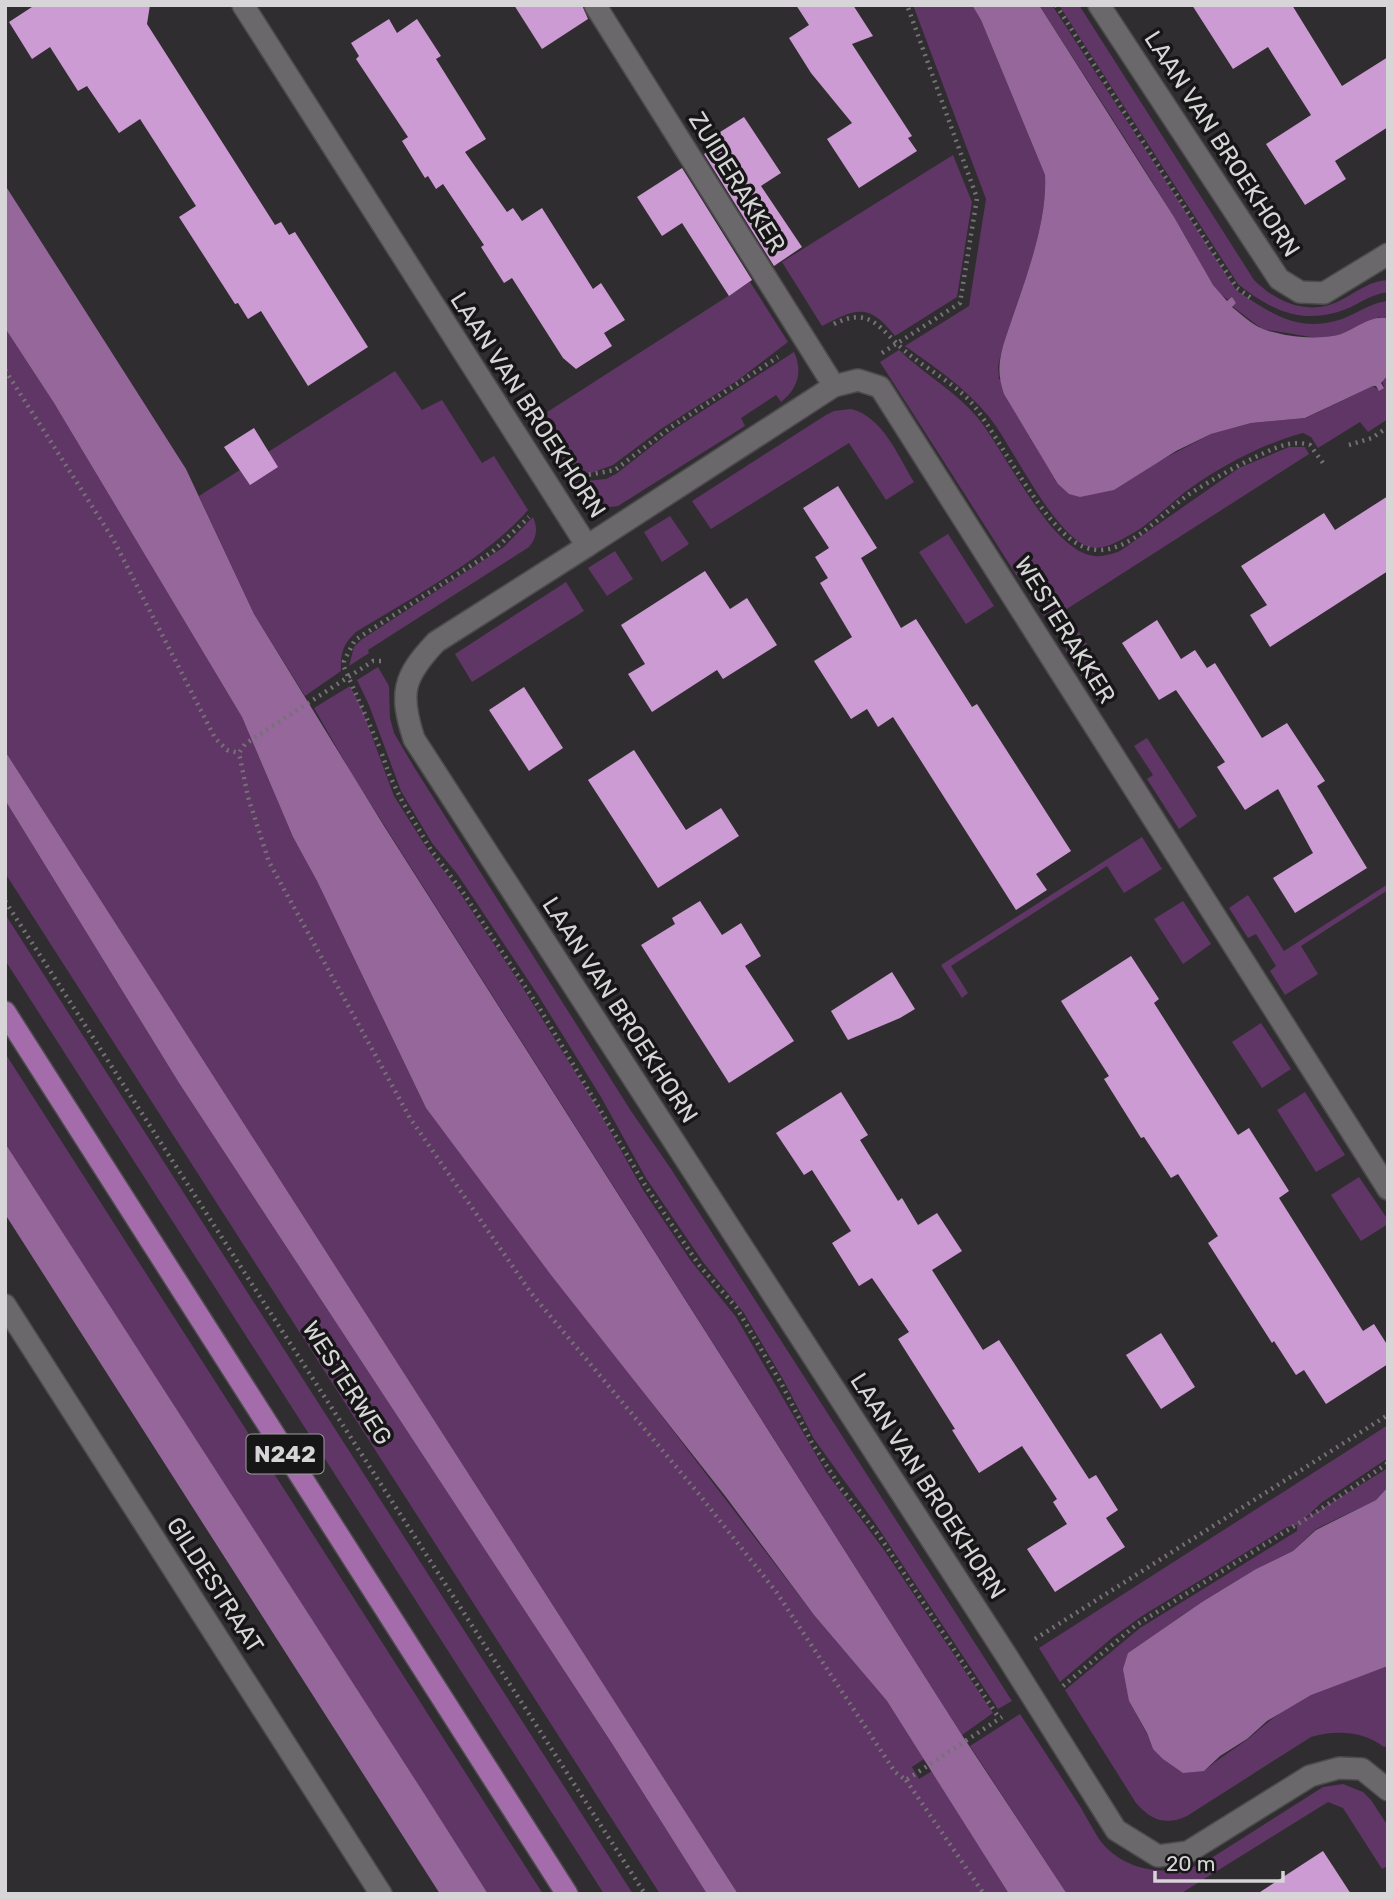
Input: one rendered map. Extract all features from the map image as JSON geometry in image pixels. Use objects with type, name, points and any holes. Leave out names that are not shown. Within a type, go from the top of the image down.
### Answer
[{"type":"main road","name":"N242","points":[[5,1012],[567,1894]]},
{"type":"street","name":"LAAN VAN BROEKHORN","points":[[243,5],[587,546],[436,642],[419,660],[408,681],[404,709],[414,739],[1008,1657],[1116,1830],[1158,1856],[1188,1852],[1310,1776],[1339,1768],[1362,1769],[1388,1790]]},
{"type":"street","name":"ZUIDERAKKER","points":[[596,5],[834,386]]},
{"type":"street","name":"LAAN VAN BROEKHORN","points":[[1099,5],[1279,279],[1300,292],[1324,293],[1388,254]]},
{"type":"street","points":[[587,546],[834,386],[858,380]]},
{"type":"street","name":"WESTERAKKER","points":[[858,380],[880,387],[1388,1189]]},
{"type":"street","name":"GILDESTRAAT","points":[[5,1305],[381,1894]]},
{"type":"path","points":[[858,380],[875,358],[960,303],[977,198],[907,5]]},
{"type":"path","points":[[553,493],[569,479],[615,470],[671,427],[805,339],[843,320],[858,317],[882,326],[916,361],[935,372],[974,405],[1055,523],[1076,544],[1093,551],[1117,547],[1140,534],[1194,491],[1239,464],[1278,446],[1295,443],[1310,445],[1323,463]]},
{"type":"path","points":[[5,370],[113,539],[215,738],[227,750],[239,753]]},
{"type":"path","points":[[1349,445],[1372,438],[1388,428]]},
{"type":"path","points":[[419,660],[373,661],[245,744],[239,753],[248,797],[269,862],[410,1118],[531,1293],[698,1493],[777,1593],[880,1752],[895,1772],[906,1780],[984,1894]]},
{"type":"path","name":"WESTERWEG","points":[[5,901],[645,1894]]},
{"type":"path","points":[[1008,1657],[1388,1415]]},
{"type":"path","points":[[1035,1700],[1065,1685],[1136,1625],[1388,1464]]},
{"type":"path","points":[[906,1780],[999,1718]]},
{"type":"shaded area","points":[[913,5],[972,5],[981,20],[1045,175],[1042,217],[1003,346],[998,366],[999,379],[1146,468],[1211,434],[1251,423],[1306,418],[1373,386],[1379,390],[1384,387],[1382,380],[1388,375],[1388,419],[1368,432],[1360,422],[1318,448],[1311,437],[1303,433],[1272,443],[1212,474],[1185,492],[1142,528],[1118,542],[1095,548],[1077,540],[1049,510],[981,407],[950,379],[905,346],[969,306],[986,199]]},
{"type":"shaded area","points":[[972,5],[1039,5],[1174,217],[1213,285],[1227,301],[1232,297],[1236,303],[1232,307],[1246,319],[1271,332],[1290,336],[1329,337],[1376,318],[1388,319],[1388,375],[1381,383],[1384,388],[1379,391],[1373,386],[1305,418],[1251,423],[1211,434],[1176,451],[1114,490],[1080,497],[1069,494],[1058,484],[1004,394],[999,370],[1003,346],[1037,239],[1045,195],[1045,175],[981,20]]},
{"type":"shaded area","points":[[1039,5],[1052,5],[1236,290],[1273,313],[1298,322],[1326,323],[1388,301],[1388,319],[1379,317],[1339,335],[1317,338],[1262,329],[1232,306],[1236,303],[1220,294],[1208,277],[1152,181]]},
{"type":"shaded area","points":[[1059,5],[1079,5],[1254,280],[1263,288],[1284,301],[1307,307],[1331,304],[1370,284],[1388,280],[1388,292],[1338,312],[1310,316],[1272,307],[1238,284]]},
{"type":"shaded area","points":[[953,155],[972,202],[957,297],[895,336],[886,325],[869,313],[853,313],[822,326],[782,262]]},
{"type":"shaded area","points":[[5,185],[186,469],[254,614],[384,826],[962,1735],[1067,1894],[1009,1894],[887,1701],[814,1615],[726,1497],[551,1275],[426,1108],[317,881],[293,837],[242,717],[54,403],[5,328]]},
{"type":"shaded area","points":[[750,282],[788,342],[738,380],[661,429],[613,465],[591,473],[565,473],[551,452],[559,446],[541,416]]},
{"type":"shaded area","points":[[5,328],[54,403],[242,717],[293,837],[317,881],[426,1108],[814,1615],[887,1701],[924,1759],[912,1767],[919,1779],[932,1771],[1009,1894],[738,1894],[5,751]]},
{"type":"shaded area","points":[[899,350],[968,407],[988,432],[1045,518],[1077,550],[1094,556],[1120,551],[1239,468],[1289,447],[1305,447],[1309,454],[1059,614],[1048,617],[1039,610],[1045,604],[1026,575],[1019,579],[880,362]]},
{"type":"shaded area","points":[[794,352],[798,373],[795,385],[787,397],[781,402],[776,395],[741,418],[745,426],[618,506],[591,504],[572,485],[576,482],[606,479],[616,474],[670,432]]},
{"type":"shaded area","points":[[395,371],[422,410],[442,400],[482,463],[494,456],[528,510],[511,528],[470,561],[356,632],[343,650],[341,671],[305,696],[254,614],[199,496]]},
{"type":"shaded area","points":[[851,409],[862,413],[881,429],[914,482],[886,500],[849,443],[711,529],[692,501],[826,415]]},
{"type":"shaded area","points":[[670,516],[689,544],[662,562],[644,532]]},
{"type":"shaded area","points":[[533,517],[536,533],[529,547],[368,650],[369,653],[349,666],[354,647],[361,640],[504,547]]},
{"type":"shaded area","points":[[948,534],[994,606],[966,624],[919,552]]},
{"type":"shaded area","points":[[615,551],[633,579],[607,596],[588,568]]},
{"type":"shaded area","points":[[566,582],[584,611],[472,682],[455,654]]},
{"type":"shaded area","points":[[1079,632],[1115,689],[1097,701],[1066,652],[1066,641]]},
{"type":"shaded area","points":[[378,667],[389,686],[390,718],[394,733],[414,767],[631,1111],[671,1169],[1012,1701],[998,1709],[875,1523],[814,1439],[744,1313],[703,1262],[646,1178],[601,1097],[538,995],[458,875],[432,843],[401,791],[357,680]]},
{"type":"shaded area","points":[[350,686],[362,709],[394,796],[523,988],[595,1104],[643,1190],[691,1261],[736,1317],[826,1472],[884,1550],[993,1713],[962,1735],[353,776],[314,708]]},
{"type":"shaded area","points":[[1147,738],[1197,816],[1179,829],[1147,779],[1153,775],[1134,746]]},
{"type":"shaded area","points":[[5,751],[738,1894],[707,1894],[611,1742],[179,1083],[5,800]]},
{"type":"shaded area","points":[[5,800],[179,1083],[611,1742],[707,1894],[660,1894],[5,873]]},
{"type":"shaded area","points":[[1142,837],[1162,869],[1124,893],[1107,866],[951,966],[968,993],[962,998],[941,965]]},
{"type":"shaded area","points":[[1388,884],[1388,890],[1301,946],[1318,974],[1285,995],[1270,971],[1276,966],[1256,934],[1248,938],[1229,908],[1248,895],[1284,951]]},
{"type":"shaded area","points":[[1183,901],[1211,944],[1183,964],[1154,919]]},
{"type":"shaded area","points":[[5,914],[633,1894],[604,1894],[5,960]]},
{"type":"shaded area","points":[[1261,1023],[1291,1069],[1262,1088],[1232,1042]]},
{"type":"shaded area","points":[[5,1053],[543,1894],[488,1894],[5,1143]]},
{"type":"shaded area","points":[[1305,1092],[1345,1155],[1316,1172],[1277,1110]]},
{"type":"shaded area","points":[[5,1143],[488,1894],[440,1894],[5,1214]]},
{"type":"shaded area","points":[[1359,1177],[1388,1220],[1388,1224],[1361,1241],[1331,1195]]},
{"type":"shaded area","points":[[1388,1425],[1388,1458],[1321,1503],[1302,1521],[1388,1468],[1388,1487],[1376,1500],[1316,1529],[1293,1551],[1256,1569],[1202,1602],[1128,1653],[1129,1701],[1153,1749],[1204,1771],[1301,1699],[1388,1666],[1388,1745],[1384,1747],[1349,1733],[1311,1737],[1187,1816],[1165,1821],[1147,1814],[1136,1803],[1065,1690],[1140,1628],[1297,1531],[1297,1525],[1287,1527],[1142,1616],[1060,1682],[1039,1648]]},
{"type":"shaded area","points":[[1388,1487],[1388,1666],[1311,1695],[1267,1721],[1204,1771],[1183,1773],[1163,1759],[1153,1749],[1129,1701],[1123,1669],[1128,1653],[1202,1602],[1256,1569],[1293,1551],[1316,1530],[1376,1500]]},
{"type":"shaded area","points":[[1020,1714],[1099,1839],[1120,1859],[1133,1865],[1160,1871],[1202,1864],[1323,1787],[1343,1784],[1363,1792],[1388,1826],[1388,1866],[1382,1869],[1343,1808],[1328,1802],[1180,1894],[1067,1894],[970,1746]]},
{"type":"building","points":[[35,5],[150,5],[147,24],[275,225],[281,222],[289,235],[295,232],[368,347],[308,386],[261,311],[248,319],[238,303],[235,304],[179,217],[196,206],[140,119],[119,133],[87,86],[78,91],[50,47],[32,59],[9,22]]},
{"type":"building","points":[[514,5],[582,5],[588,19],[542,49]]},
{"type":"building","points":[[796,5],[853,5],[873,36],[852,44],[912,136],[908,138],[917,151],[859,188],[827,139],[852,123],[811,73],[789,38],[809,25]]},
{"type":"building","points":[[1192,5],[1292,5],[1342,86],[1388,57],[1388,127],[1335,161],[1346,179],[1305,205],[1266,144],[1311,115],[1268,47],[1233,69]]},
{"type":"building","points":[[389,19],[397,33],[417,19],[441,56],[436,59],[486,139],[465,152],[507,212],[513,208],[522,221],[542,208],[593,289],[601,283],[625,320],[604,333],[612,346],[576,369],[563,358],[512,278],[504,283],[481,247],[484,245],[443,184],[436,189],[428,176],[425,178],[402,141],[408,137],[356,59],[359,56],[351,43]]},
{"type":"building","points":[[744,117],[781,173],[761,186],[802,247],[774,266],[704,154],[715,148],[709,139]]},
{"type":"building","points":[[682,168],[752,280],[729,296],[682,223],[662,236],[637,197]]},
{"type":"building","points":[[254,428],[278,467],[250,485],[224,447]]},
{"type":"building","points":[[838,486],[877,548],[861,558],[901,628],[916,619],[972,707],[977,704],[1071,851],[1036,874],[1047,890],[1016,910],[893,717],[878,727],[867,709],[851,719],[814,661],[852,637],[820,583],[828,578],[815,557],[829,548],[803,508]]},
{"type":"building","points":[[1388,496],[1388,571],[1270,647],[1250,615],[1267,605],[1241,566],[1324,513],[1335,530]]},
{"type":"building","points":[[705,571],[730,609],[747,598],[777,645],[723,679],[717,670],[652,712],[628,674],[645,664],[621,625]]},
{"type":"building","points":[[1157,620],[1181,659],[1195,650],[1207,668],[1215,663],[1262,738],[1287,723],[1325,781],[1317,786],[1367,868],[1295,913],[1273,878],[1313,853],[1278,789],[1245,810],[1217,767],[1225,762],[1176,690],[1159,700],[1122,643]]},
{"type":"building","points":[[524,687],[563,748],[529,771],[489,710]]},
{"type":"building","points":[[634,750],[686,830],[721,808],[739,836],[658,888],[588,780]]},
{"type":"building","points":[[700,901],[722,935],[741,923],[761,956],[745,966],[794,1041],[729,1083],[641,945],[675,924],[672,918]]},
{"type":"building","points":[[1131,956],[1159,999],[1154,1003],[1238,1135],[1249,1128],[1289,1191],[1279,1198],[1363,1331],[1374,1324],[1388,1346],[1388,1364],[1326,1404],[1304,1370],[1296,1375],[1274,1341],[1272,1343],[1208,1243],[1218,1236],[1178,1174],[1171,1178],[1144,1137],[1141,1138],[1104,1079],[1109,1076],[1061,1001]]},
{"type":"building","points":[[892,972],[915,1009],[848,1040],[831,1011]]},
{"type":"building","points":[[841,1092],[868,1135],[860,1140],[898,1201],[902,1198],[918,1225],[937,1213],[962,1251],[932,1270],[983,1350],[999,1340],[1089,1479],[1096,1475],[1118,1510],[1106,1518],[1125,1547],[1055,1592],[1027,1549],[1067,1524],[1053,1502],[1057,1499],[1022,1446],[979,1473],[952,1430],[955,1429],[898,1339],[909,1332],[872,1278],[859,1286],[832,1243],[851,1231],[812,1170],[804,1175],[776,1133]]},
{"type":"building","points":[[1161,1333],[1195,1387],[1161,1409],[1126,1355]]},
{"type":"building","points":[[1323,1851],[1351,1894],[1257,1894]]}]
